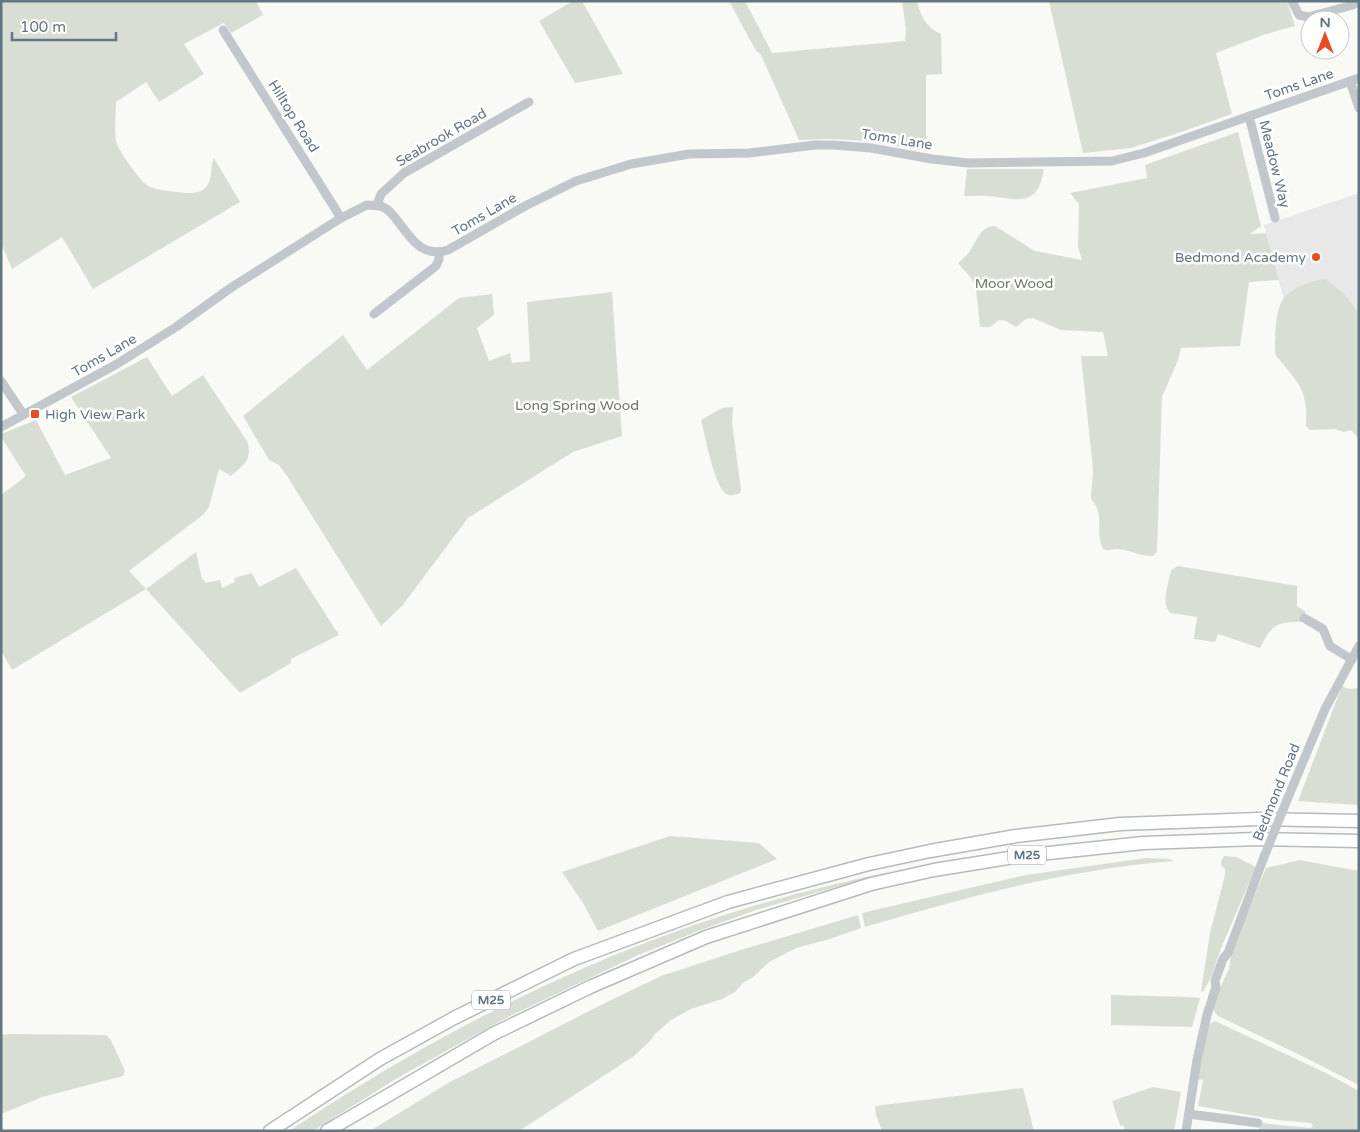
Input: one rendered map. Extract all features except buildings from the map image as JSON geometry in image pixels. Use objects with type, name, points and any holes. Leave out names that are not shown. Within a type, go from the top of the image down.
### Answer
[{"type":"highway","name":"M25","points":[[270,1131],[380,1059],[454,1018],[574,959],[728,902],[869,864],[1016,836],[1120,824],[1259,820],[1359,821]]},
{"type":"highway","name":"M25","points":[[327,1131],[493,1034],[590,987],[706,938],[871,884],[934,870],[1021,856],[1144,843],[1257,839],[1359,841]]},
{"type":"street","points":[[1292,1],[1298,15],[1308,17],[1353,5],[1358,1]]},
{"type":"street","name":"Hilltop Road","points":[[223,30],[341,218]]},
{"type":"street","points":[[1355,79],[1359,108]]},
{"type":"street","name":"Toms Lane","points":[[439,252],[448,250],[525,206],[576,181],[650,160],[689,154],[749,154],[815,145],[833,145],[871,148],[932,159],[968,163],[1112,161],[1144,153],[1355,79]]},
{"type":"street","name":"Seabrook Road","points":[[376,205],[381,194],[404,173],[529,102]]},
{"type":"street","name":"Meadow Way","points":[[1249,116],[1275,218]]},
{"type":"street","points":[[374,314],[436,266],[439,259],[439,252],[428,251],[420,247],[392,214],[376,205]]},
{"type":"street","name":"Toms Lane","points":[[1,426],[117,364],[168,332],[240,282],[341,218],[363,206],[376,205]]},
{"type":"street","points":[[1,381],[23,414]]},
{"type":"street","points":[[1304,618],[1323,630],[1330,646],[1350,659]]},
{"type":"street","name":"Bedmond Road","points":[[1186,1131],[1197,1060],[1207,1015],[1216,987],[1215,981],[1223,959],[1228,953],[1264,857],[1325,709],[1350,659],[1359,646]]},
{"type":"street","points":[[1188,1114],[1258,1123]]},
{"type":"shaded area","name":"Bedmond Academy","points":[[1359,193],[1359,334],[1296,345],[1264,225]]},
{"type":"green space","points":[[1,1],[256,1],[263,15],[231,33],[224,23],[184,44],[204,74],[159,102],[146,82],[116,102],[115,130],[117,144],[130,166],[144,183],[166,191],[189,193],[203,190],[211,176],[214,158],[240,202],[93,289],[62,237],[12,269],[1,243]]},
{"type":"green space","points":[[573,1],[582,1],[623,74],[575,83],[539,21]]},
{"type":"green space","points":[[729,1],[745,1],[772,53],[905,41],[906,29],[902,1],[917,1],[925,21],[931,28],[941,34],[942,74],[926,75],[926,151],[866,141],[799,140],[761,55],[756,51]]},
{"type":"green space","points":[[1049,1],[1287,1],[1295,26],[1263,35],[1216,53],[1232,114],[1131,148],[1083,153]]},
{"type":"green space","name":"Moor Wood","points":[[1238,132],[1261,226],[1250,234],[1266,233],[1279,280],[1249,282],[1240,346],[1181,348],[1178,360],[1162,397],[1157,552],[1153,556],[1148,556],[1120,549],[1105,550],[1099,536],[1098,511],[1091,499],[1093,469],[1081,356],[1108,356],[1103,332],[1061,330],[1033,318],[1026,319],[1016,327],[1006,321],[999,320],[990,327],[980,327],[976,289],[971,278],[958,263],[968,254],[983,230],[995,226],[1035,251],[1082,260],[1078,247],[1079,204],[1070,193],[1147,178],[1145,165]]},
{"type":"green space","points":[[967,169],[1044,169],[1034,194],[1022,199],[1015,199],[964,196]]},
{"type":"green space","points":[[1325,279],[1344,295],[1359,315],[1359,439],[1351,430],[1344,432],[1335,429],[1310,430],[1306,426],[1304,395],[1275,353],[1277,317],[1283,299],[1291,291],[1302,285]]},
{"type":"green space","name":"Long Spring Wood","points":[[612,292],[622,436],[573,452],[468,518],[402,606],[381,626],[287,476],[279,465],[269,460],[243,416],[343,335],[367,370],[459,298],[492,294],[494,315],[477,328],[489,361],[510,353],[512,363],[530,361],[527,302]]},
{"type":"green space","points":[[147,357],[172,396],[203,375],[247,441],[249,453],[246,461],[231,476],[219,469],[209,507],[204,514],[129,571],[146,589],[12,670],[1,650],[1,495],[26,476],[1,437],[1,434],[36,420],[65,475],[111,458],[71,397]]},
{"type":"green space","points":[[733,407],[732,422],[741,490],[740,493],[730,495],[725,493],[717,480],[701,420],[722,408]]},
{"type":"green space","points":[[196,552],[202,579],[206,583],[220,580],[222,588],[235,582],[234,578],[252,573],[259,587],[296,568],[339,635],[291,659],[291,663],[240,693],[146,589]]},
{"type":"green space","points":[[1178,566],[1297,586],[1297,606],[1306,612],[1302,622],[1275,626],[1260,648],[1218,634],[1215,642],[1194,639],[1197,617],[1171,613],[1166,605],[1166,593],[1171,570]]},
{"type":"green space","points":[[1342,686],[1349,689],[1359,688],[1359,805],[1298,801]]},
{"type":"green space","points":[[670,836],[759,843],[777,859],[598,931],[583,903],[562,872]]},
{"type":"green space","points":[[1224,856],[1236,857],[1256,867],[1221,948],[1212,975],[1203,992],[1201,991],[1210,933],[1225,875],[1225,869],[1221,865]]},
{"type":"green space","points":[[1146,858],[1170,859],[1174,861],[1096,870],[1057,877],[979,895],[865,927],[862,913],[1026,875]]},
{"type":"green space","points":[[1300,860],[1359,871],[1359,1085],[1218,1016],[1213,1010],[1216,996],[1229,969],[1232,950],[1266,868]]},
{"type":"green space","points":[[892,871],[759,909],[636,956],[510,1016],[394,1080],[313,1131],[289,1131],[344,1095],[457,1029],[575,972],[636,946],[697,924],[793,895]]},
{"type":"green space","points":[[858,915],[861,928],[796,948],[769,962],[735,992],[722,999],[691,1009],[671,1020],[634,1056],[519,1131],[370,1131],[448,1083],[661,976]]},
{"type":"green space","points":[[1111,995],[1200,998],[1192,1027],[1111,1025]]},
{"type":"green space","points":[[1215,1021],[1326,1073],[1359,1091],[1359,1131],[1259,1131],[1260,1123],[1311,1128],[1313,1126],[1311,1123],[1278,1120],[1198,1106],[1203,1080],[1197,1079],[1208,1027]]},
{"type":"green space","points":[[1,1035],[106,1035],[111,1040],[125,1071],[123,1076],[42,1097],[1,1114]]},
{"type":"green space","points":[[1153,1087],[1181,1092],[1174,1131],[1124,1131],[1124,1126],[1120,1125],[1112,1101]]},
{"type":"green space","points":[[1023,1088],[1034,1131],[882,1131],[876,1115],[875,1106]]},
{"type":"place","name":"Bedmond Academy","points":[[1316,257]]},
{"type":"place","name":"High View Park","points":[[35,414]]}]
